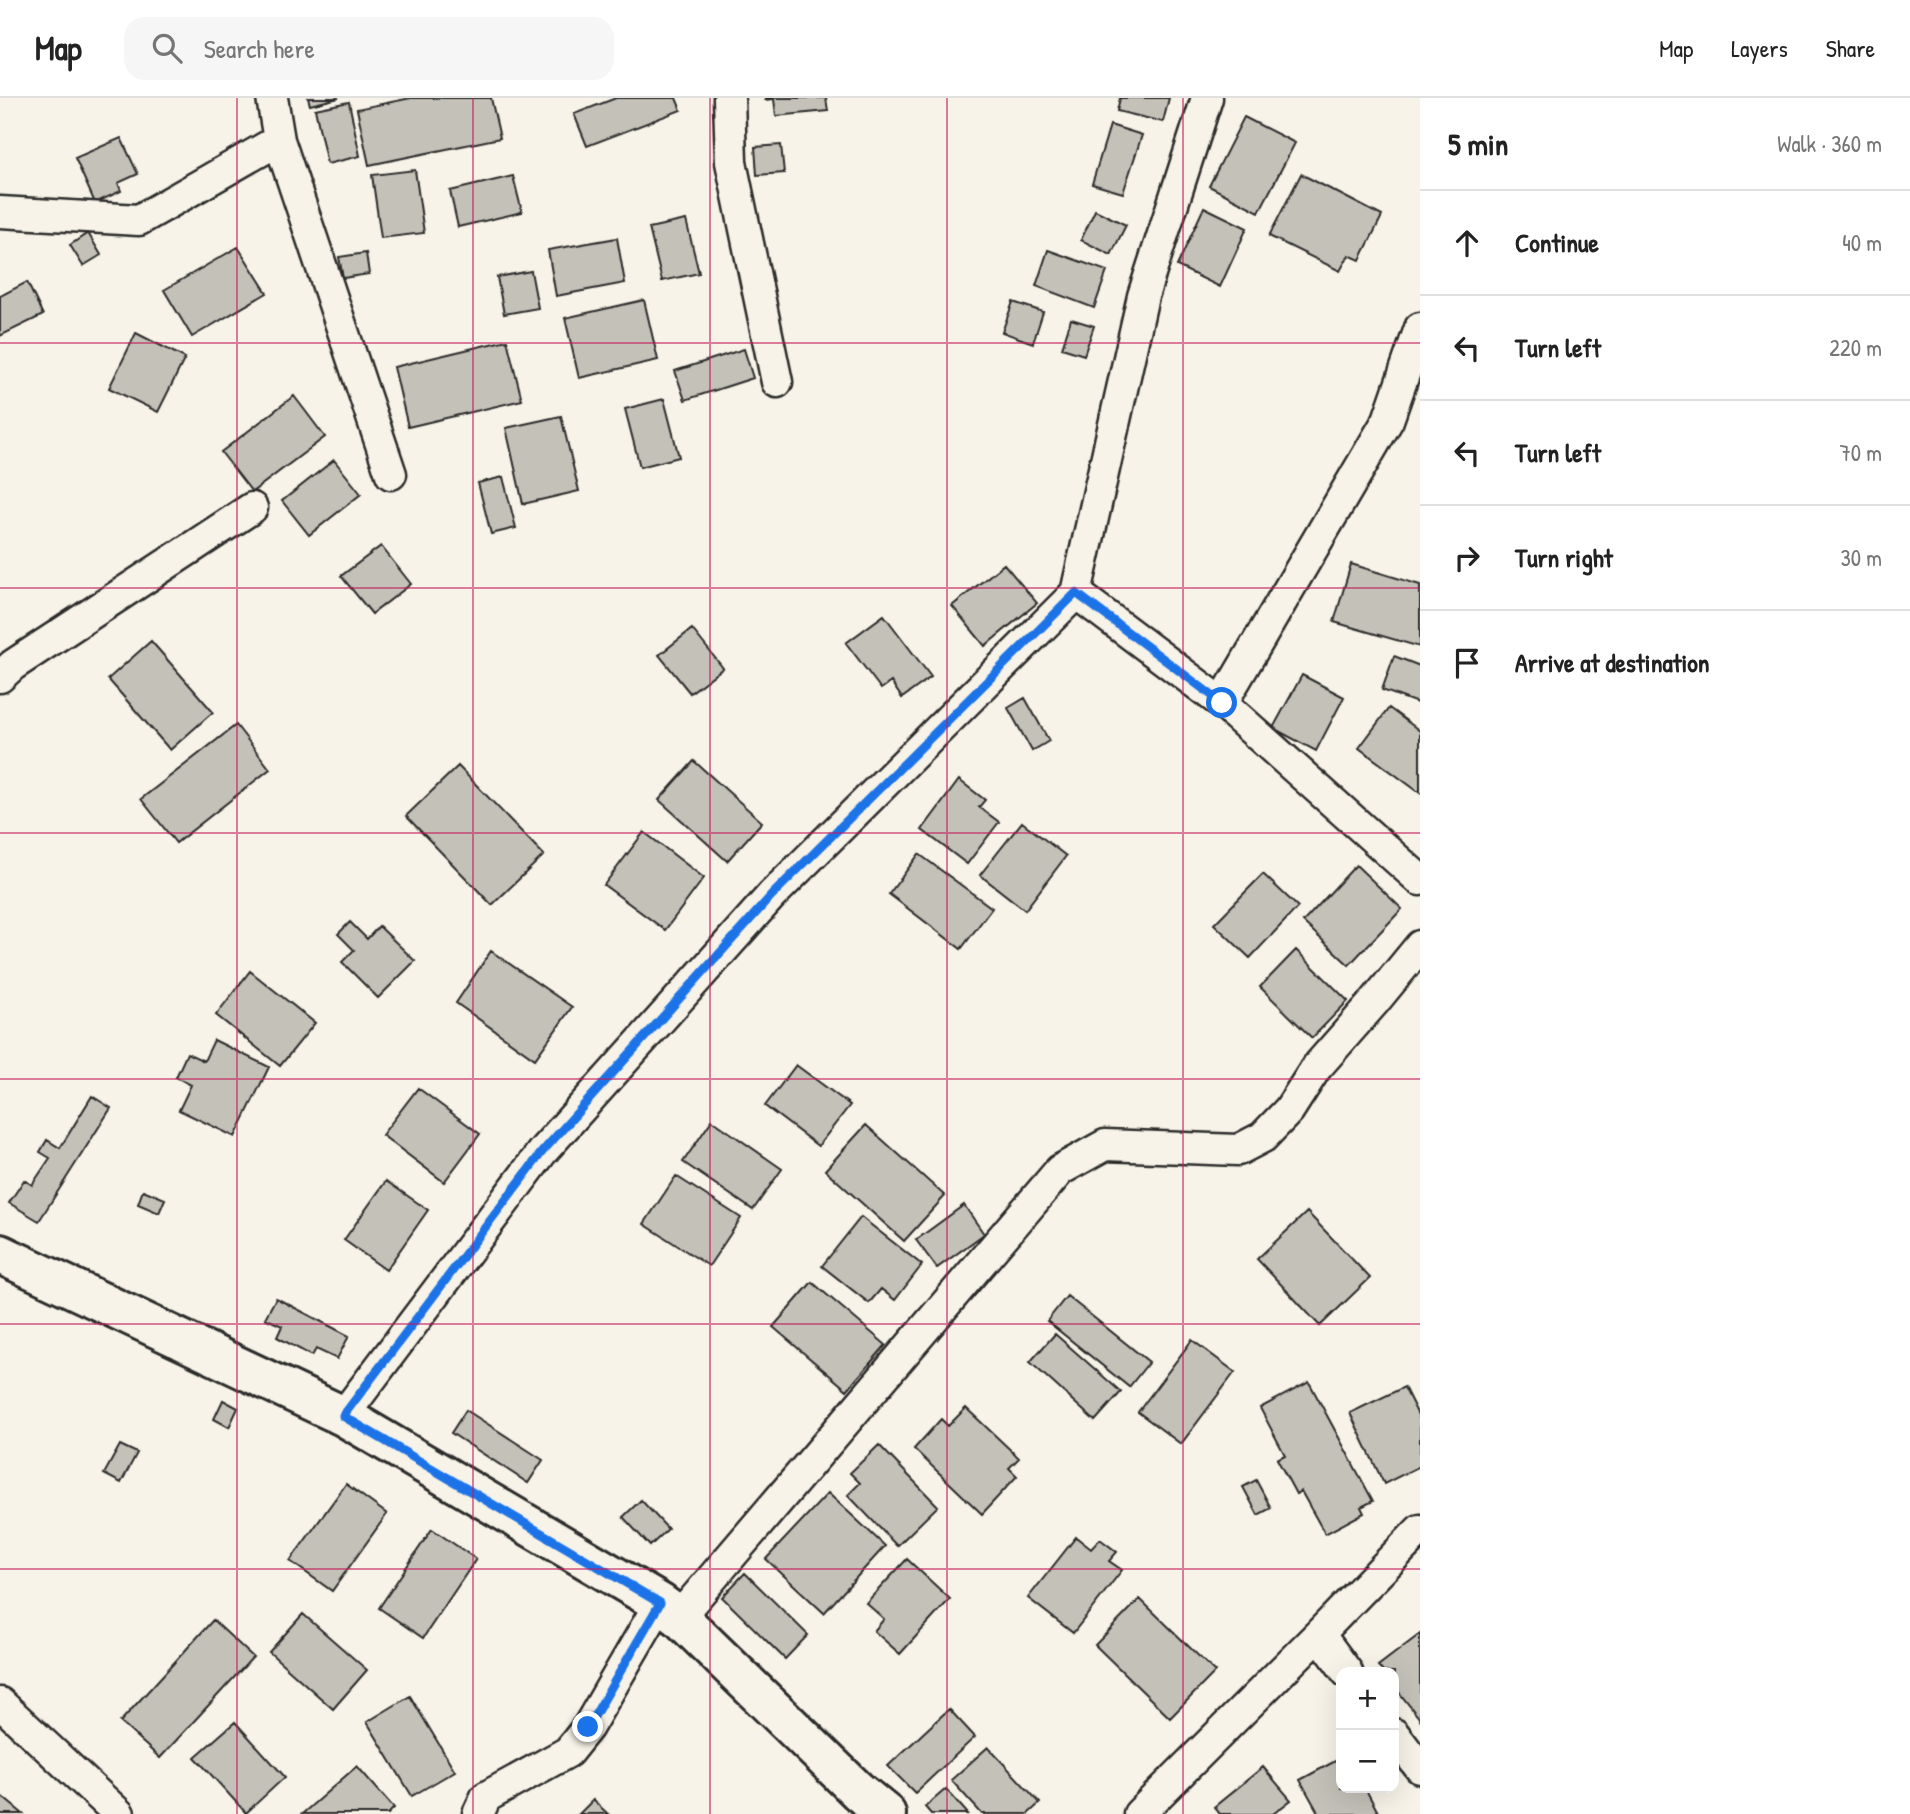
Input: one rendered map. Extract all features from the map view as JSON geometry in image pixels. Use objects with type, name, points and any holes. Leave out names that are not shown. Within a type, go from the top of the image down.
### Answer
[{"type":"street","points":[[272,98],[279,141],[391,474]]},
{"type":"street","points":[[729,98],[731,162],[777,382]]},
{"type":"street","points":[[343,1416],[551,1142],[772,895],[1076,593],[1143,296],[1207,98]]},
{"type":"street","points":[[0,212],[139,220],[279,141]]},
{"type":"street","points":[[1222,703],[1388,420],[1420,328]]},
{"type":"street","points":[[4,664],[252,508]]},
{"type":"street","points":[[1076,593],[1222,703],[1420,880]]},
{"type":"street","points":[[478,1814],[486,1797],[568,1752],[669,1610],[1060,1170],[1105,1145],[1238,1150],[1263,1137],[1289,1110],[1316,1068],[1420,946]]},
{"type":"street","points":[[0,1254],[343,1416],[669,1610],[858,1791],[886,1814]]},
{"type":"street","points":[[1139,1814],[1420,1530]]},
{"type":"street","points":[[1319,1634],[1343,1667]]},
{"type":"street","points":[[0,1703],[100,1808]]},
{"type":"street","points":[[1399,1741],[1420,1768]]},
{"type":"building","points":[[308,98],[339,98],[310,105]]},
{"type":"building","points":[[411,98],[491,98],[500,138],[369,165],[357,109]]},
{"type":"building","points":[[616,98],[676,98],[681,110],[587,146],[574,114]]},
{"type":"building","points":[[765,98],[826,98],[828,111],[776,116],[774,99]]},
{"type":"building","points":[[1120,98],[1169,98],[1163,122],[1117,111]]},
{"type":"building","points":[[349,102],[360,156],[327,164],[315,109]]},
{"type":"building","points":[[1244,117],[1295,143],[1259,212],[1209,186]]},
{"type":"building","points":[[1110,125],[1142,135],[1123,193],[1092,184]]},
{"type":"building","points":[[121,138],[138,174],[118,183],[121,191],[95,203],[75,158]]},
{"type":"building","points":[[781,145],[784,173],[757,175],[755,147]]},
{"type":"building","points":[[415,170],[424,233],[381,238],[372,175]]},
{"type":"building","points":[[1301,174],[1382,216],[1360,260],[1349,255],[1340,271],[1269,236]]},
{"type":"building","points":[[513,176],[522,212],[458,227],[450,191]]},
{"type":"building","points":[[1204,207],[1247,228],[1220,287],[1177,266]]},
{"type":"building","points":[[1095,210],[1126,225],[1111,255],[1081,240]]},
{"type":"building","points":[[686,220],[699,273],[662,281],[649,228]]},
{"type":"building","points":[[88,233],[101,255],[83,266],[70,245]]},
{"type":"building","points":[[617,238],[625,283],[556,296],[548,250]]},
{"type":"building","points":[[238,247],[267,293],[192,337],[164,290]]},
{"type":"building","points":[[1048,250],[1107,271],[1094,308],[1036,286]]},
{"type":"building","points":[[366,253],[369,274],[343,278],[339,257]]},
{"type":"building","points":[[531,271],[538,308],[504,314],[497,277]]},
{"type":"building","points":[[27,282],[43,315],[0,336],[0,296]]},
{"type":"building","points":[[644,300],[658,360],[579,378],[565,318]]},
{"type":"building","points":[[1013,302],[1043,312],[1033,343],[1002,332]]},
{"type":"building","points":[[1071,319],[1094,326],[1084,355],[1062,348]]},
{"type":"building","points":[[136,333],[185,358],[158,412],[109,388]]},
{"type":"building","points":[[507,340],[522,400],[408,427],[394,367]]},
{"type":"building","points":[[744,349],[753,378],[685,400],[675,371]]},
{"type":"building","points":[[294,396],[325,437],[252,492],[221,452]]},
{"type":"building","points":[[664,399],[679,457],[640,467],[625,409]]},
{"type":"building","points":[[561,416],[579,491],[523,504],[506,428]]},
{"type":"building","points":[[334,460],[361,494],[309,535],[282,501]]},
{"type":"building","points":[[503,477],[516,528],[491,534],[478,483]]},
{"type":"building","points":[[381,546],[411,584],[372,614],[341,576]]},
{"type":"building","points":[[1004,564],[1037,603],[985,646],[952,606]]},
{"type":"building","points":[[1351,564],[1420,585],[1420,647],[1334,622]]},
{"type":"building","points":[[884,615],[931,677],[902,698],[891,682],[881,689],[846,643]]},
{"type":"building","points":[[692,629],[723,668],[690,693],[659,655]]},
{"type":"building","points":[[151,641],[213,712],[170,750],[108,679]]},
{"type":"building","points":[[1394,656],[1420,666],[1420,704],[1382,690]]},
{"type":"building","points":[[1302,675],[1344,697],[1316,751],[1273,728]]},
{"type":"building","points":[[1025,698],[1049,741],[1032,751],[1008,708]]},
{"type":"building","points":[[1389,708],[1420,731],[1420,793],[1359,748]]},
{"type":"building","points":[[236,725],[270,769],[176,843],[141,799]]},
{"type":"building","points":[[694,761],[762,822],[727,861],[659,800]]},
{"type":"building","points":[[458,766],[544,855],[492,905],[406,816]]},
{"type":"building","points":[[959,780],[985,800],[979,807],[999,822],[967,864],[922,830]]},
{"type":"building","points":[[1022,822],[1066,856],[1025,910],[980,875]]},
{"type":"building","points":[[644,832],[704,878],[665,930],[604,885]]},
{"type":"building","points":[[919,854],[992,908],[961,949],[889,894]]},
{"type":"building","points":[[1356,865],[1402,909],[1349,965],[1303,922]]},
{"type":"building","points":[[1263,874],[1298,907],[1250,958],[1214,924]]},
{"type":"building","points":[[350,922],[367,939],[379,926],[415,961],[378,998],[342,962],[354,950],[338,934]]},
{"type":"building","points":[[1296,950],[1348,1001],[1312,1038],[1260,987]]},
{"type":"building","points":[[491,951],[572,1007],[535,1059],[456,1003]]},
{"type":"building","points":[[250,971],[315,1023],[280,1066],[216,1015]]},
{"type":"building","points":[[214,1040],[269,1067],[235,1137],[179,1110],[191,1085],[176,1077],[187,1053],[204,1061]]},
{"type":"building","points":[[796,1065],[850,1105],[818,1146],[765,1106]]},
{"type":"building","points":[[418,1088],[480,1134],[444,1182],[382,1135]]},
{"type":"building","points":[[92,1096],[111,1108],[39,1221],[9,1203],[24,1180],[32,1185],[50,1158],[40,1152],[47,1140],[60,1148]]},
{"type":"building","points":[[712,1120],[782,1169],[753,1210],[683,1162]]},
{"type":"building","points":[[866,1125],[945,1196],[904,1241],[825,1170]]},
{"type":"building","points":[[676,1176],[741,1218],[709,1266],[644,1224]]},
{"type":"building","points":[[386,1181],[428,1210],[386,1270],[344,1240]]},
{"type":"building","points":[[143,1190],[165,1199],[159,1213],[138,1204]]},
{"type":"building","points":[[964,1205],[984,1234],[937,1268],[916,1240]]},
{"type":"building","points":[[1307,1212],[1370,1278],[1320,1326],[1257,1259]]},
{"type":"building","points":[[861,1217],[922,1265],[895,1300],[881,1289],[869,1303],[822,1266]]},
{"type":"building","points":[[812,1282],[886,1345],[847,1390],[773,1327]]},
{"type":"building","points":[[1067,1296],[1149,1362],[1129,1387],[1047,1321]]},
{"type":"building","points":[[276,1298],[349,1336],[337,1359],[316,1349],[312,1356],[277,1337],[282,1326],[265,1318]]},
{"type":"building","points":[[1055,1334],[1121,1392],[1095,1421],[1030,1362]]},
{"type":"building","points":[[1192,1340],[1235,1372],[1181,1444],[1138,1412]]},
{"type":"building","points":[[1309,1382],[1373,1501],[1361,1507],[1364,1513],[1325,1534],[1301,1491],[1296,1494],[1277,1459],[1285,1455],[1260,1408]]},
{"type":"building","points":[[1404,1387],[1420,1419],[1420,1466],[1384,1484],[1350,1413]]},
{"type":"building","points":[[223,1400],[238,1408],[229,1427],[214,1419]]},
{"type":"building","points":[[966,1408],[1019,1458],[1009,1468],[1017,1476],[982,1514],[914,1449],[941,1419],[948,1426]]},
{"type":"building","points":[[466,1410],[543,1460],[528,1483],[451,1433]]},
{"type":"building","points":[[120,1445],[137,1453],[121,1483],[104,1474]]},
{"type":"building","points":[[879,1445],[938,1506],[897,1546],[848,1495],[860,1483],[850,1473]]},
{"type":"building","points":[[1256,1480],[1271,1508],[1258,1515],[1243,1487]]},
{"type":"building","points":[[346,1484],[387,1514],[332,1591],[290,1561]]},
{"type":"building","points":[[828,1493],[885,1546],[824,1613],[766,1559]]},
{"type":"building","points":[[641,1500],[668,1529],[650,1546],[623,1517]]},
{"type":"building","points":[[432,1529],[476,1559],[423,1638],[379,1608]]},
{"type":"building","points":[[1076,1537],[1091,1549],[1100,1539],[1117,1552],[1109,1561],[1122,1570],[1073,1633],[1028,1598]]},
{"type":"building","points":[[907,1559],[950,1599],[900,1654],[874,1631],[884,1619],[866,1603]]},
{"type":"building","points":[[745,1573],[808,1635],[785,1659],[722,1597]]},
{"type":"building","points":[[1140,1599],[1215,1672],[1170,1718],[1095,1645]]},
{"type":"building","points":[[303,1614],[367,1670],[333,1709],[269,1652]]},
{"type":"building","points":[[213,1620],[253,1657],[160,1758],[120,1722]]},
{"type":"building","points":[[1420,1634],[1420,1719],[1399,1692],[1399,1667],[1378,1666]]},
{"type":"building","points":[[410,1696],[455,1771],[412,1796],[367,1722]]},
{"type":"building","points":[[949,1709],[975,1737],[915,1793],[888,1766]]},
{"type":"building","points":[[235,1722],[285,1777],[246,1813],[195,1757]]},
{"type":"building","points":[[988,1747],[1040,1803],[1028,1814],[982,1814],[951,1780]]},
{"type":"building","points":[[1336,1761],[1336,1793],[1368,1793],[1379,1814],[1319,1814],[1300,1780]]},
{"type":"building","points":[[357,1766],[394,1808],[388,1814],[302,1814]]},
{"type":"building","points":[[1263,1767],[1291,1800],[1273,1814],[1220,1814],[1214,1807]]},
{"type":"building","points":[[946,1789],[968,1814],[931,1814],[925,1807]]},
{"type":"building","points":[[0,1795],[23,1814],[0,1814]]},
{"type":"building","points":[[593,1800],[608,1814],[579,1814]]},
{"type":"route","points":[[588,1727],[660,1603],[343,1416],[542,1152],[772,895],[1076,593],[1222,703]]}]
